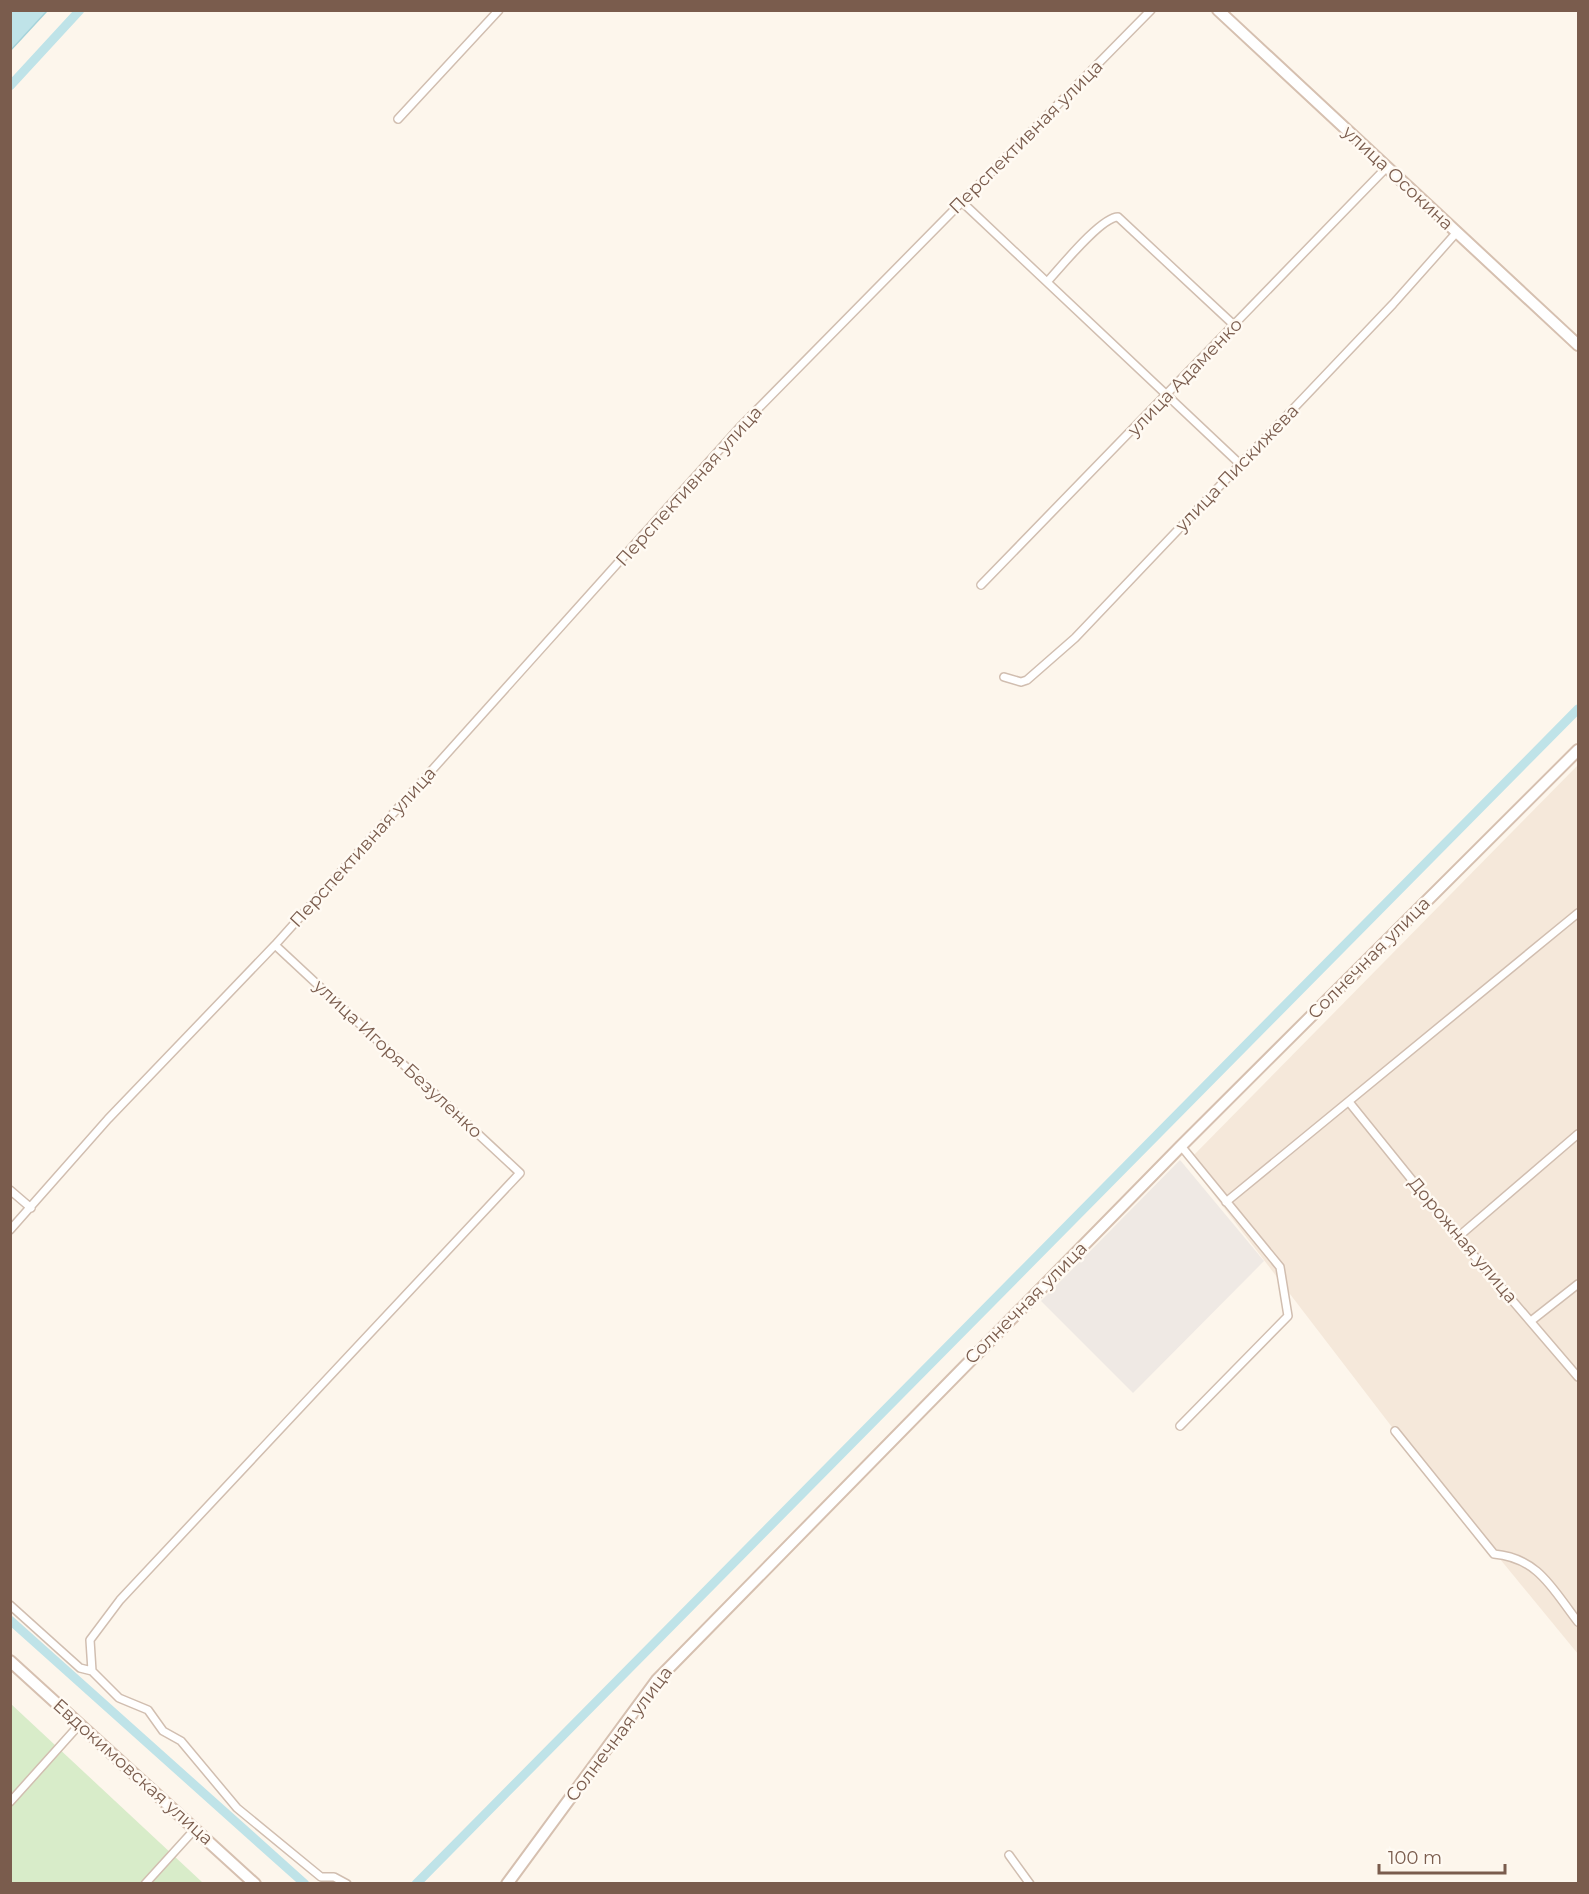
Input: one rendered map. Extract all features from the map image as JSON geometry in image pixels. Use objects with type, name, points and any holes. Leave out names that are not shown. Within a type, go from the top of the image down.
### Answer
[{"type":"main road","name":"улица Осокина","points":[[1218,10],[1578,345]]},
{"type":"main road","name":"Солнечная улица","points":[[507,1884],[657,1680],[1181,1146],[1578,750]]},
{"type":"main road","name":"Евдокимовская улица","points":[[10,1661],[255,1884]]},
{"type":"street","points":[[398,119],[499,10]]},
{"type":"street","name":"Перспективная улица","points":[[10,1230],[108,1119],[275,945],[740,428],[1151,10]]},
{"type":"street","name":"улица Адаменко","points":[[981,585],[1387,167]]},
{"type":"street","points":[[962,202],[1241,465]]},
{"type":"street","points":[[1047,282],[1101,226],[1111,217],[1118,217],[1235,326]]},
{"type":"street","name":"улица Пискижева","points":[[1004,677],[1021,682],[1037,672],[1121,592],[1457,232]]},
{"type":"street","points":[[1226,1202],[1578,913]]},
{"type":"street","name":"улица Игоря Безуленко","points":[[92,1671],[90,1640],[120,1600],[520,1173],[275,945]]},
{"type":"street","name":"Дорожная улица","points":[[1349,1102],[1458,1237],[1578,1377]]},
{"type":"street","points":[[1458,1237],[1578,1134]]},
{"type":"street","points":[[1180,1426],[1288,1316],[1281,1267],[1181,1146]]},
{"type":"street","points":[[10,1190],[31,1208]]},
{"type":"street","points":[[1531,1321],[1578,1284]]},
{"type":"street","points":[[1395,1431],[1494,1554],[1515,1556],[1538,1570],[1578,1623]]},
{"type":"street","points":[[10,1605],[80,1668],[92,1671],[119,1698],[147,1710],[163,1731],[181,1741],[237,1808],[321,1877],[334,1877],[347,1884]]},
{"type":"street","points":[[10,1802],[80,1724]]},
{"type":"street","points":[[145,1884],[195,1829]]},
{"type":"street","points":[[1009,1855],[1030,1884]]},
{"type":"shaded area","points":[[1578,765],[1578,1654],[1395,1431],[1188,1161]]},
{"type":"shaded area","points":[[1180,1160],[1264,1261],[1133,1393],[1041,1301]]},
{"type":"green space","points":[[11,1704],[203,1883],[11,1883]]},
{"type":"water","points":[[10,11],[47,11],[11,50]]},
{"type":"waterway","points":[[10,86],[80,10]]},
{"type":"waterway","points":[[416,1884],[1578,709]]},
{"type":"waterway","points":[[10,1620],[305,1884]]}]
